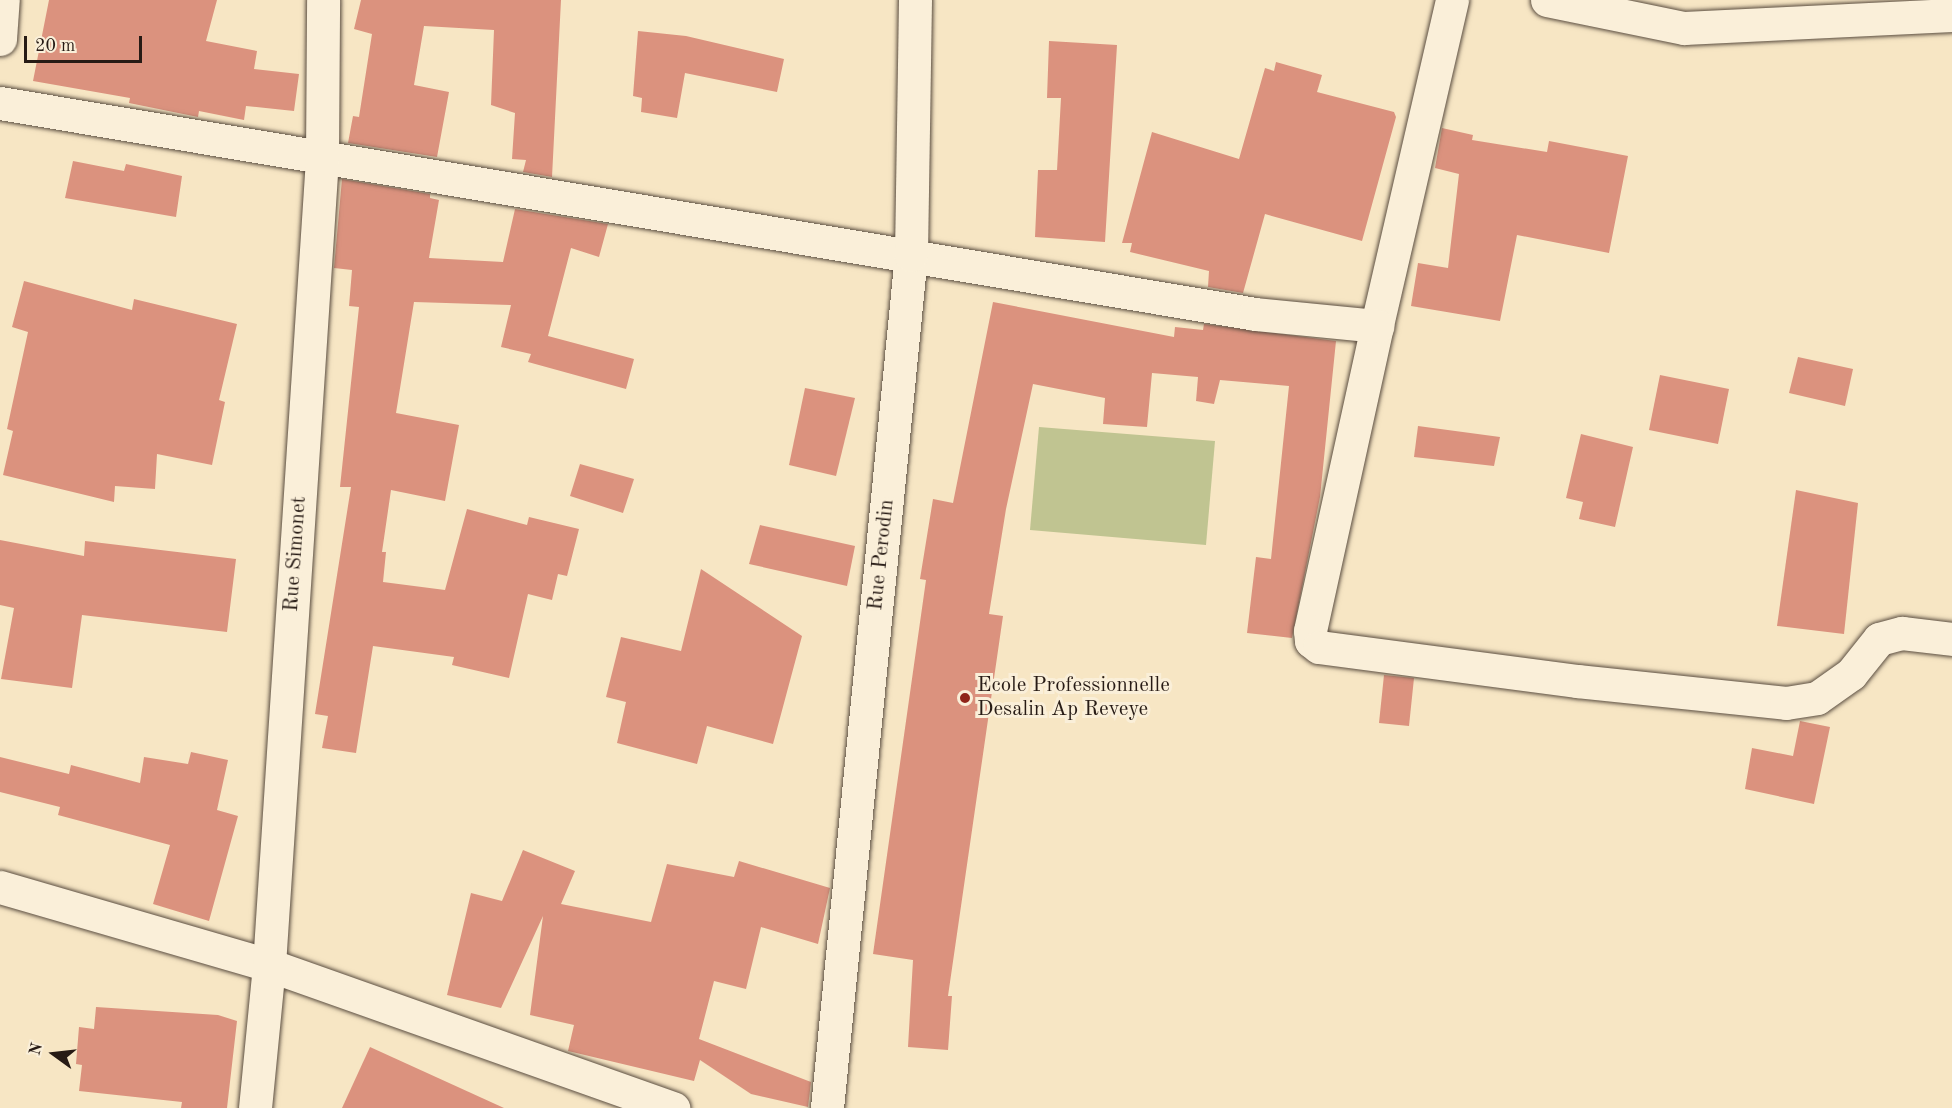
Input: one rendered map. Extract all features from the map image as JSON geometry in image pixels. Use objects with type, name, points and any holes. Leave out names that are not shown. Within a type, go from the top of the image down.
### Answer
[{"type":"street","name":"Rue Simonet","points":[[255,1108],[269,965],[322,158],[323,0]]},
{"type":"street","name":"Rue Perodin","points":[[827,1108],[911,255],[915,0]]},
{"type":"street","points":[[1452,0],[1377,326],[1310,631],[1311,641],[1319,647],[1786,703],[1816,698],[1851,674],[1879,639],[1902,633],[1952,639]]},
{"type":"street","points":[[1547,0],[1684,28],[1952,15]]},
{"type":"street","points":[[0,103],[1255,314],[1377,326]]},
{"type":"street","points":[[0,887],[269,965],[673,1108]]},
{"type":"green space","points":[[1039,427],[1215,441],[1206,545],[1030,530]]},
{"type":"building","points":[[49,0],[217,0],[206,41],[257,51],[254,69],[299,74],[294,111],[246,106],[244,120],[199,111],[198,117],[129,103],[130,98],[33,81]]},
{"type":"building","points":[[361,0],[561,0],[552,177],[523,172],[526,160],[512,159],[515,113],[491,105],[494,30],[424,26],[414,85],[449,92],[437,157],[348,143],[353,116],[359,117],[372,34],[354,29]]},
{"type":"building","points":[[638,31],[686,36],[784,59],[777,92],[685,73],[677,118],[641,112],[642,98],[633,96]]},
{"type":"building","points":[[1049,41],[1117,45],[1105,242],[1035,237],[1038,170],[1057,170],[1061,98],[1047,98]]},
{"type":"building","points":[[1276,62],[1322,75],[1317,92],[1394,112],[1396,117],[1362,241],[1265,214],[1243,293],[1208,287],[1209,271],[1130,252],[1132,243],[1122,243],[1152,132],[1239,159],[1265,68],[1274,71]]},
{"type":"building","points":[[1442,128],[1473,135],[1472,140],[1547,152],[1549,141],[1628,156],[1609,253],[1517,235],[1500,321],[1411,306],[1418,263],[1448,268],[1459,174],[1435,168]]},
{"type":"building","points":[[73,161],[124,171],[126,164],[182,176],[176,217],[65,198]]},
{"type":"building","points":[[342,179],[430,194],[430,198],[439,200],[429,258],[503,262],[515,209],[608,224],[599,257],[571,248],[548,336],[634,359],[626,389],[528,362],[531,354],[501,347],[511,305],[414,302],[396,413],[459,425],[445,501],[391,490],[382,552],[386,552],[383,582],[445,590],[467,509],[527,525],[529,517],[579,529],[567,576],[558,574],[552,600],[528,594],[509,678],[452,665],[454,657],[373,646],[356,753],[322,748],[328,716],[315,714],[351,487],[340,487],[359,307],[349,306],[352,270],[334,268]]},
{"type":"building","points":[[24,281],[132,310],[134,299],[237,324],[219,400],[225,402],[212,465],[157,454],[155,489],[115,486],[114,502],[3,475],[13,431],[7,429],[28,332],[12,327]]},
{"type":"building","points":[[993,302],[1174,337],[1175,327],[1203,330],[1204,324],[1336,341],[1320,497],[1292,638],[1247,633],[1256,557],[1271,559],[1289,386],[1220,380],[1214,404],[1196,401],[1198,377],[1152,373],[1147,427],[1103,424],[1105,398],[1033,384],[1006,509],[989,614],[1003,616],[948,996],[952,996],[948,1050],[908,1047],[913,960],[873,954],[926,580],[920,579],[933,499],[953,503]]},
{"type":"building","points":[[1798,357],[1853,369],[1845,406],[1789,393]]},
{"type":"building","points":[[1660,375],[1729,389],[1718,444],[1649,430]]},
{"type":"building","points":[[805,388],[855,398],[836,476],[789,465]]},
{"type":"building","points":[[1418,426],[1500,437],[1494,466],[1414,457]]},
{"type":"building","points":[[1581,434],[1633,447],[1615,527],[1579,519],[1583,502],[1566,498]]},
{"type":"building","points":[[580,464],[634,479],[623,513],[570,496]]},
{"type":"building","points":[[1796,490],[1858,503],[1844,634],[1777,626]]},
{"type":"building","points":[[760,525],[855,546],[847,586],[749,564]]},
{"type":"building","points":[[0,540],[84,556],[85,541],[236,559],[227,632],[82,615],[72,688],[1,679],[14,608],[0,605]]},
{"type":"building","points":[[701,569],[802,636],[773,744],[707,726],[697,764],[617,743],[626,702],[606,697],[621,637],[681,651]]},
{"type":"building","points":[[1384,675],[1414,678],[1409,726],[1379,723]]},
{"type":"building","points":[[1800,721],[1830,727],[1814,804],[1745,789],[1752,748],[1793,756]]},
{"type":"building","points":[[191,752],[228,760],[217,810],[238,816],[209,921],[153,904],[170,845],[58,815],[60,807],[0,792],[0,757],[69,774],[71,765],[140,783],[144,757],[188,764]]},
{"type":"building","points":[[523,850],[575,871],[561,904],[651,922],[667,864],[734,877],[739,861],[830,888],[818,944],[761,927],[746,989],[714,981],[699,1039],[811,1082],[808,1107],[751,1094],[700,1060],[694,1081],[568,1051],[574,1025],[530,1015],[543,916],[501,1008],[447,995],[471,893],[502,901]]},
{"type":"building","points":[[96,1007],[218,1015],[237,1021],[227,1108],[181,1108],[182,1102],[79,1091],[82,1065],[76,1064],[79,1027],[94,1029]]},
{"type":"building","points":[[370,1047],[504,1108],[342,1108]]},
{"type":"place","name":"Ecole Professionnelle Desalin Ap Reveye","points":[[965,698]]}]
